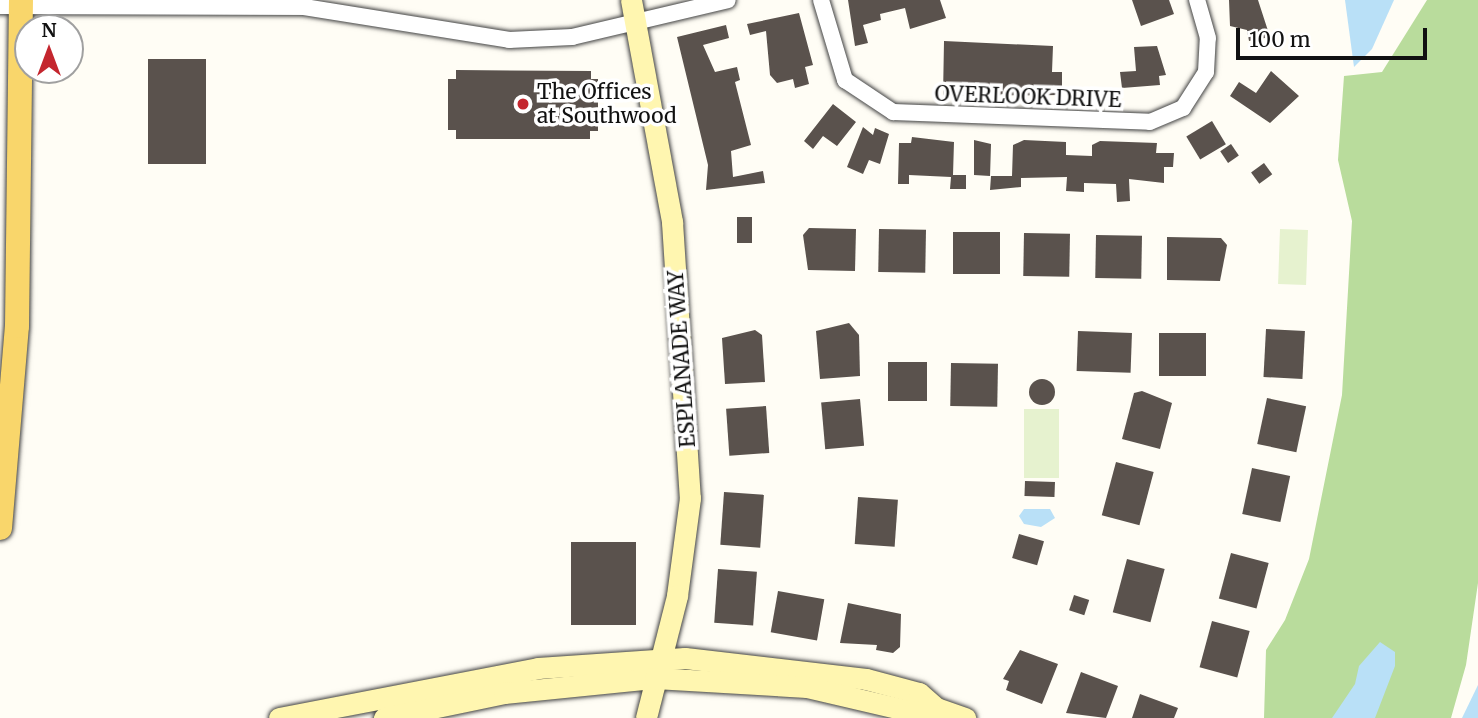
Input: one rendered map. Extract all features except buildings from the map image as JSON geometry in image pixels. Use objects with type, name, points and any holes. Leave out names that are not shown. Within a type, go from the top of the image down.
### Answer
[{"type":"main road","points":[[0,528],[17,326],[14,4]]},
{"type":"street","name":"ESPLANADE WAY","points":[[631,0],[664,162],[687,370],[690,498],[646,718]]},
{"type":"street","points":[[14,4],[304,8],[509,40],[572,37],[637,24],[729,0]]},
{"type":"street","name":"OVERLOOK DRIVE","points":[[821,0],[845,80],[893,112],[1150,122],[1183,108],[1206,72],[1208,38],[1197,0]]},
{"type":"street","points":[[279,718],[538,668],[658,668],[814,669],[919,693],[936,708],[965,718]]},
{"type":"street","points":[[384,718],[504,693],[658,668]]},
{"type":"green space","points":[[1427,0],[1478,0],[1478,583],[1466,665],[1451,718],[1264,718],[1266,650],[1285,620],[1309,559],[1342,395],[1352,221],[1338,160],[1344,76],[1382,72]]},
{"type":"green space","points":[[1280,229],[1308,230],[1306,285],[1278,284]]},
{"type":"green space","points":[[1024,409],[1059,409],[1059,478],[1024,478]]},
{"type":"water","points":[[1345,0],[1394,0],[1372,49],[1354,67]]},
{"type":"water","points":[[1024,509],[1050,509],[1055,518],[1041,527],[1024,524],[1019,516]]},
{"type":"water","points":[[1380,642],[1395,652],[1395,666],[1375,718],[1332,718],[1355,684],[1359,666]]},
{"type":"water","points":[[1478,685],[1478,718],[1462,718]]},
{"type":"place","name":"The Offices at Southwood","points":[[523,104]]}]
